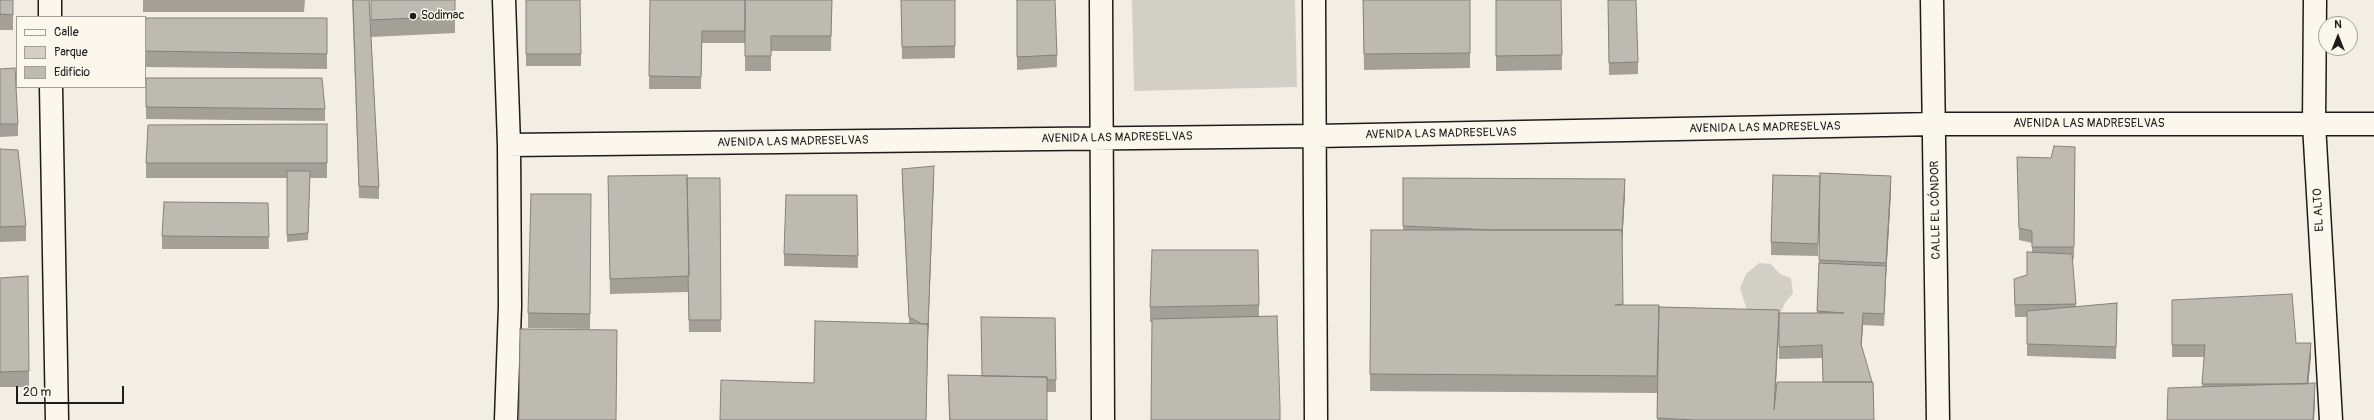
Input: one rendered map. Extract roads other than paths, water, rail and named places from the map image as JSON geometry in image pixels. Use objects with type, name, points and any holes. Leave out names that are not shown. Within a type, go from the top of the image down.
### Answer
[{"type":"street","points":[[50,0],[50,16]]},
{"type":"street","points":[[504,0],[510,306],[506,420]]},
{"type":"street","points":[[1101,0],[1103,420]]},
{"type":"street","points":[[1314,0],[1316,136],[1316,420]]},
{"type":"street","name":"CALLE EL CÓNDOR","points":[[1932,0],[1935,124],[1938,420]]},
{"type":"street","name":"EL ALTO","points":[[2316,0],[2314,124],[2331,420]]},
{"type":"street","points":[[51,88],[57,420]]},
{"type":"street","name":"AVENIDA LAS MADRESELVAS","points":[[508,145],[1316,136],[1935,124],[2374,124]]},
{"type":"place","name":"Sodimac","points":[[413,16]]}]
